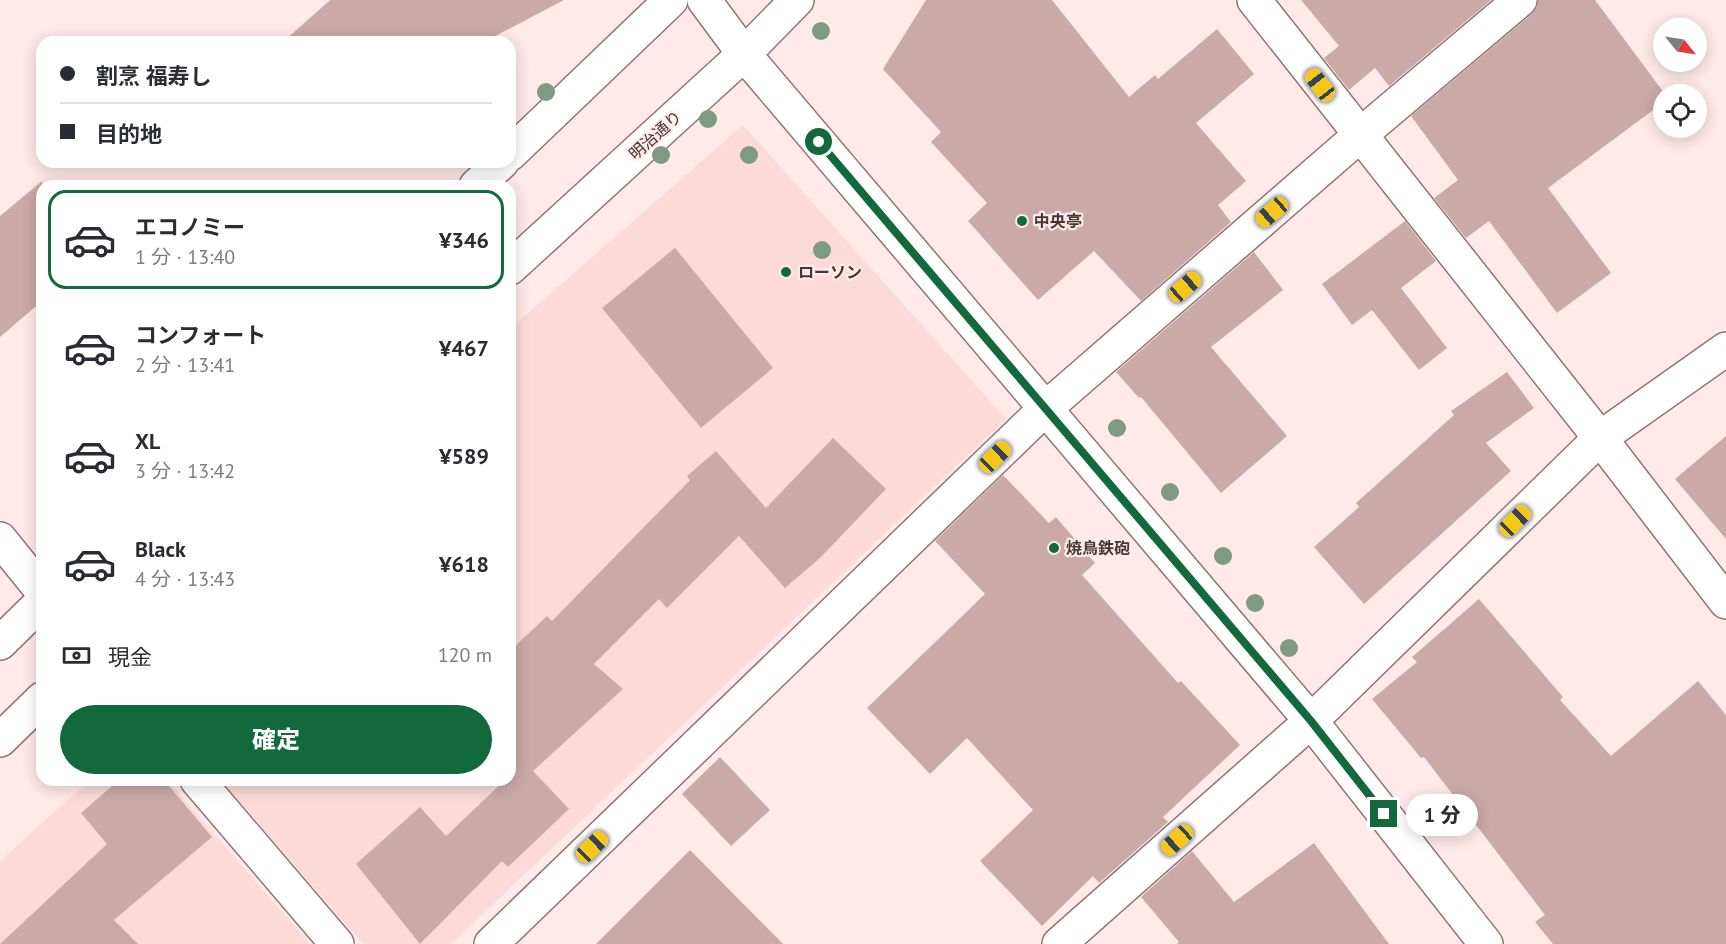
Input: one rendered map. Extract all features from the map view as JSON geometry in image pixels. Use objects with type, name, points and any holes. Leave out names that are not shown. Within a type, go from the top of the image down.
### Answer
[{"type":"street","points":[[516,148],[671,0]]},
{"type":"street","points":[[704,0],[744,54],[1311,721],[1486,944]]},
{"type":"street","name":"明治通り","points":[[516,263],[744,54],[797,0]]},
{"type":"street","points":[[1254,0],[1359,136],[1600,438],[1726,602]]},
{"type":"street","points":[[491,944],[1046,408],[1359,136],[1520,0]]},
{"type":"street","points":[[483,180],[496,168]]},
{"type":"street","points":[[1059,944],[1311,721],[1600,438],[1726,349]]},
{"type":"street","points":[[0,539],[36,584]]},
{"type":"street","points":[[0,643],[36,608]]},
{"type":"street","points":[[0,740],[36,705]]},
{"type":"street","points":[[203,786],[337,944]]},
{"type":"shaded area","points":[[743,125],[1006,419],[451,944],[363,944],[226,786],[516,786],[516,324]]},
{"type":"shaded area","points":[[83,786],[172,786],[310,944],[0,944],[0,861]]},
{"type":"building","points":[[330,0],[564,0],[495,36],[290,36]]},
{"type":"building","points":[[926,0],[1052,0],[1129,97],[1155,75],[1158,79],[1217,29],[1254,74],[1196,123],[1246,181],[1218,205],[1231,222],[1141,301],[1094,251],[1038,300],[968,221],[987,203],[931,142],[941,132],[883,69]]},
{"type":"building","points":[[1301,0],[1491,0],[1389,86],[1375,68],[1349,90],[1324,58],[1339,46]]},
{"type":"building","points":[[1538,0],[1595,0],[1658,84],[1653,84],[1653,110],[1548,188],[1611,273],[1557,313],[1489,221],[1466,238],[1434,198],[1458,180],[1411,116],[1532,14],[1537,7]]},
{"type":"building","points":[[36,186],[36,306],[0,337],[0,216]]},
{"type":"building","points":[[1405,221],[1436,261],[1401,288],[1447,348],[1419,370],[1372,310],[1352,325],[1322,284]]},
{"type":"building","points":[[675,248],[773,368],[701,428],[602,308]]},
{"type":"building","points":[[1254,252],[1283,290],[1211,347],[1287,436],[1221,493],[1141,397],[1139,398],[1116,372]]},
{"type":"building","points":[[1507,372],[1534,408],[1486,443],[1511,471],[1364,604],[1314,547],[1359,507],[1356,503],[1454,415],[1451,411]]},
{"type":"building","points":[[1726,436],[1726,539],[1675,479]]},
{"type":"building","points":[[833,438],[886,489],[820,558],[785,588],[739,536],[667,608],[659,599],[594,664],[623,689],[533,771],[569,809],[508,867],[502,861],[420,944],[356,864],[420,807],[446,836],[499,786],[516,786],[516,645],[547,616],[552,621],[690,480],[687,476],[716,451],[766,508]]},
{"type":"building","points":[[1003,475],[1049,523],[1056,517],[1095,563],[1082,575],[1178,683],[1181,681],[1240,745],[1163,817],[1168,822],[1099,883],[1093,876],[1042,926],[980,861],[1033,810],[967,738],[930,774],[867,708],[985,594],[935,541]]},
{"type":"building","points":[[1479,599],[1563,697],[1560,700],[1611,756],[1698,681],[1726,715],[1726,944],[1553,944],[1535,922],[1545,915],[1424,757],[1421,758],[1372,699],[1417,662],[1412,657]]},
{"type":"building","points":[[720,757],[770,810],[731,846],[682,794]]},
{"type":"building","points":[[112,786],[169,786],[212,837],[114,920],[138,944],[0,944],[107,844],[81,813]]},
{"type":"building","points":[[1314,843],[1389,944],[1177,944],[1179,942],[1141,897],[1192,851],[1234,902]]},
{"type":"building","points":[[690,850],[783,944],[596,944]]},
{"type":"place","name":"中央亭","points":[[1022,221]]},
{"type":"place","name":"ローソン","points":[[786,272]]},
{"type":"place","name":"焼鳥鉄砲","points":[[1054,548]]},
{"type":"route","points":[[819,142],[1311,721],[1384,814]]}]
